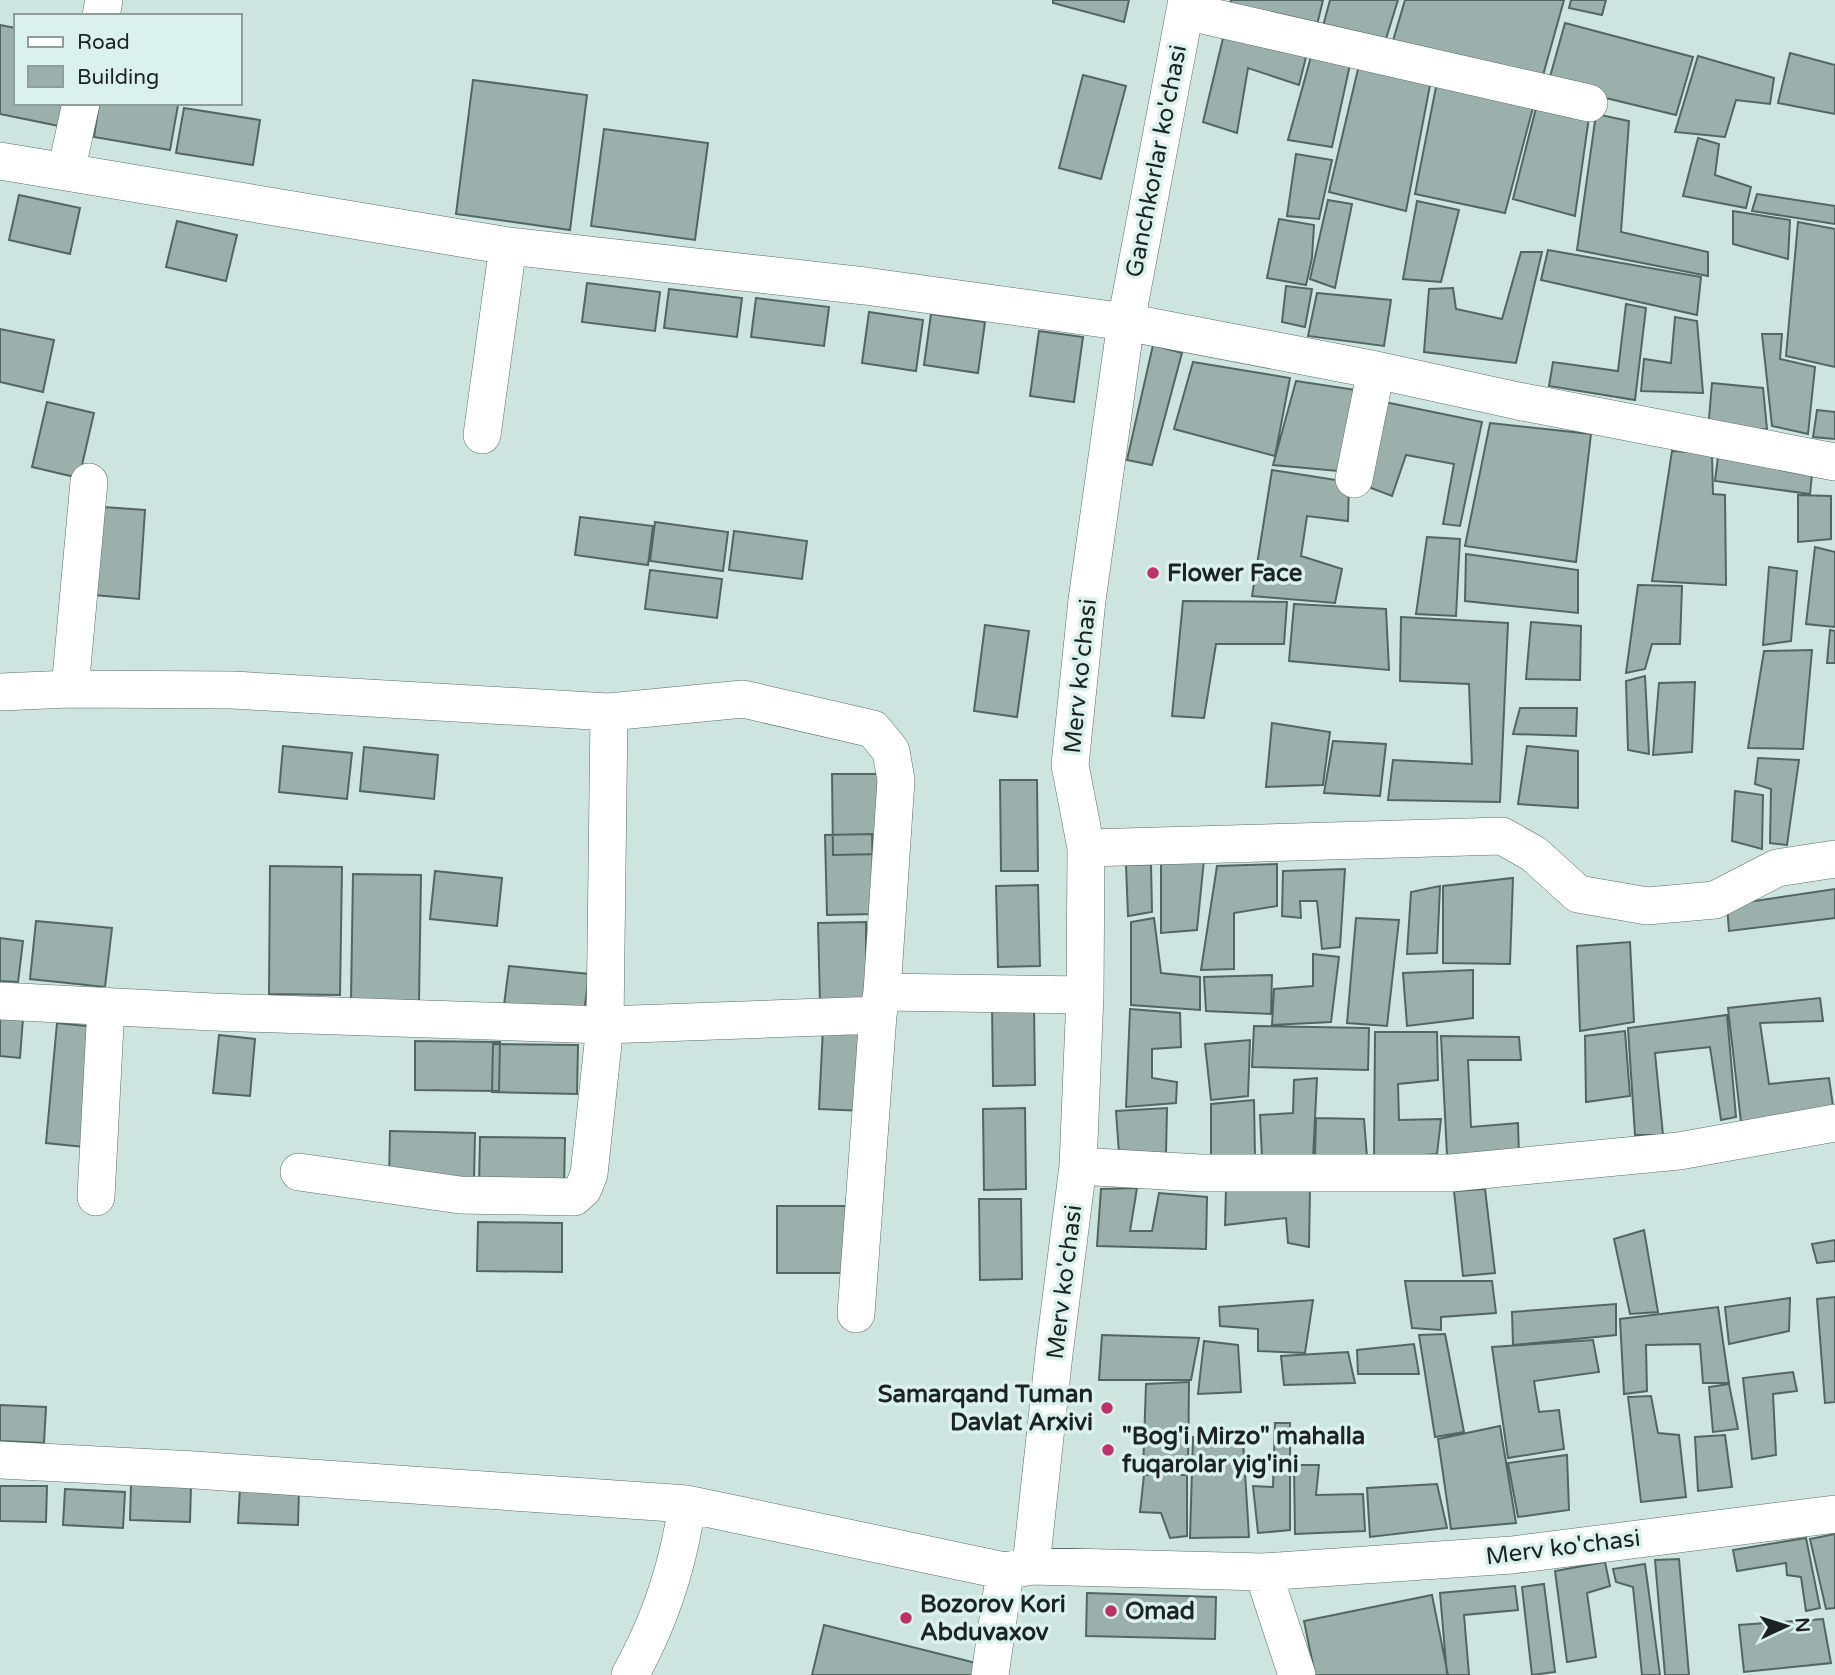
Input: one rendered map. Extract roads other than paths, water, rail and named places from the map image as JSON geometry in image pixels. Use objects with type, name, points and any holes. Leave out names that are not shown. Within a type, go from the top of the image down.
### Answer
[{"type":"street","points":[[1186,6],[1589,103]]},
{"type":"street","name":"Ganchkorlar ko'chasi","points":[[1126,321],[1186,6]]},
{"type":"street","points":[[65,172],[81,105]]},
{"type":"street","points":[[0,161],[508,246],[865,286],[1126,321],[1835,462]]},
{"type":"street","points":[[482,435],[508,246]]},
{"type":"street","name":"Merv ko'chasi","points":[[1126,321],[1087,600],[1070,765],[1086,848],[1085,995],[1078,1166],[1053,1367],[1018,1568],[1263,1572],[1512,1555],[1835,1514]]},
{"type":"street","points":[[1354,479],[1376,370]]},
{"type":"street","points":[[70,689],[89,482]]},
{"type":"street","points":[[0,692],[70,689],[233,690],[608,712],[743,699],[873,729],[891,751],[896,780],[856,1314]]},
{"type":"street","points":[[299,1172],[460,1195],[574,1197],[583,1189],[589,1174],[605,1025],[608,712]]},
{"type":"street","points":[[1086,848],[1502,836],[1534,855],[1578,894],[1647,906],[1715,900],[1777,868],[1835,859]]},
{"type":"street","points":[[0,1001],[605,1025],[880,1004],[1085,995]]},
{"type":"street","points":[[96,1197],[106,1006]]},
{"type":"street","points":[[1078,1166],[1200,1173],[1451,1173],[1679,1151],[1835,1123]]},
{"type":"street","points":[[0,1460],[195,1470],[687,1504],[1018,1568],[990,1675]]},
{"type":"street","points":[[630,1675],[639,1660],[668,1588],[681,1544],[687,1504]]},
{"type":"street","points":[[1263,1572],[1297,1675]]},
{"type":"place","name":"Flower Face","points":[[1153,573]]},
{"type":"place","name":"Samarqand Tuman Davlat Arxivi","points":[[1107,1408]]},
{"type":"place","name":"\"Bog'i Mirzo\" mahalla fuqarolar yig'ini","points":[[1108,1450]]},
{"type":"place","name":"Omad","points":[[1111,1611]]},
{"type":"place","name":"Bozorov Kori Abduvaxov","points":[[906,1618]]}]
